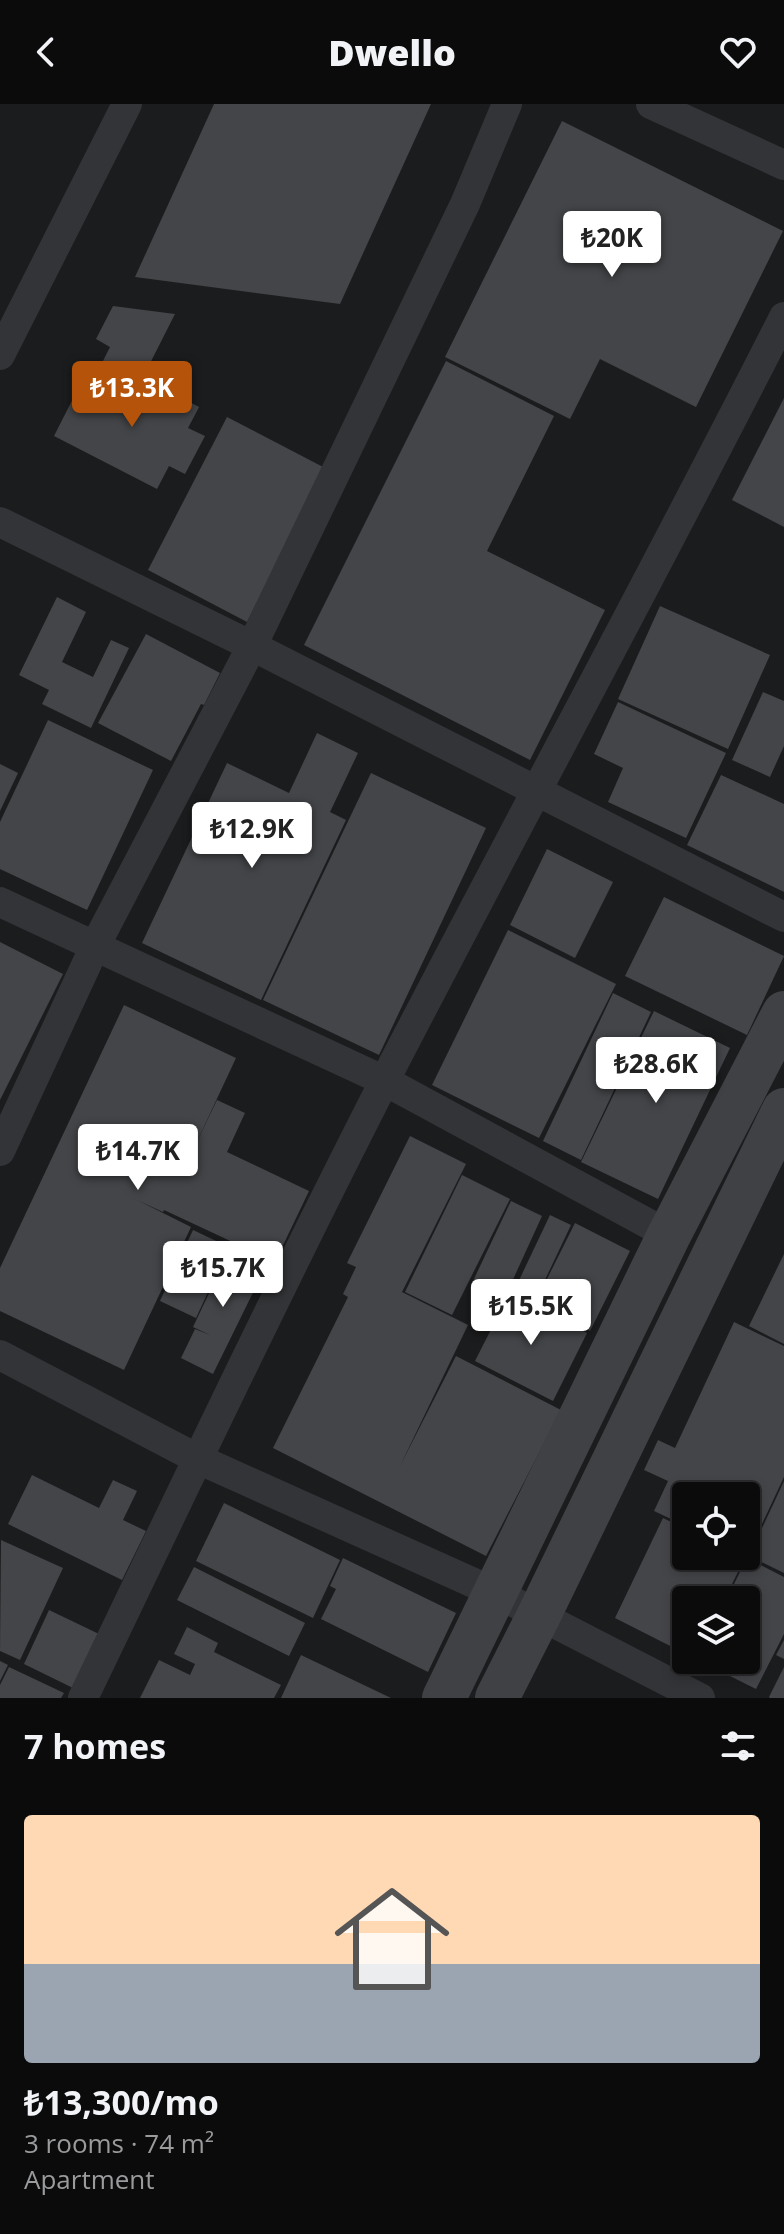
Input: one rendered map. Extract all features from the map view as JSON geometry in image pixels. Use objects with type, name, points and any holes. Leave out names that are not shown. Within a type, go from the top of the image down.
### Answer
[{"type":"street","points":[[0,355],[8,320],[127,104]]},
{"type":"street","points":[[0,1151],[95,946],[252,646],[465,204],[507,104]]},
{"type":"street","points":[[651,104],[784,165]]},
{"type":"street","points":[[83,1698],[385,1081],[690,503],[784,317]]},
{"type":"street","points":[[0,522],[252,646],[784,917]]},
{"type":"street","points":[[0,902],[385,1081],[669,1235]]},
{"type":"street","points":[[444,1698],[669,1235],[784,1013]]},
{"type":"street","points":[[497,1698],[784,1110]]},
{"type":"street","points":[[0,1355],[198,1459],[496,1593],[700,1698]]},
{"type":"shaded area","points":[[0,104],[784,104],[784,1698],[0,1698]]},
{"type":"building","points":[[214,104],[431,104],[340,304],[135,277]]},
{"type":"building","points":[[562,121],[783,231],[696,407],[600,359],[570,419],[445,357]]},
{"type":"building","points":[[113,306],[175,314],[137,389],[99,369],[110,347],[96,339]]},
{"type":"building","points":[[446,361],[554,416],[487,551],[605,610],[530,760],[304,645]]},
{"type":"building","points":[[87,371],[146,402],[155,384],[199,407],[188,428],[205,436],[185,474],[169,466],[157,489],[54,436]]},
{"type":"building","points":[[784,398],[784,527],[732,500]]},
{"type":"building","points":[[227,417],[325,468],[247,622],[148,570]]},
{"type":"building","points":[[57,597],[86,612],[62,662],[93,677],[111,640],[129,648],[91,728],[42,704],[49,690],[19,675]]},
{"type":"building","points":[[660,606],[770,655],[728,749],[618,699]]},
{"type":"building","points":[[146,634],[220,673],[171,761],[98,723]]},
{"type":"building","points":[[763,692],[784,701],[784,746],[770,777],[732,760]]},
{"type":"building","points":[[618,702],[726,753],[686,838],[608,802],[623,768],[594,754]]},
{"type":"building","points":[[48,720],[153,770],[87,910],[0,869],[0,822]]},
{"type":"building","points":[[317,733],[358,753],[330,812],[346,820],[261,1000],[142,943],[227,763],[289,793]]},
{"type":"building","points":[[0,764],[18,773],[0,811]]},
{"type":"building","points":[[371,773],[486,828],[379,1055],[263,1000]]},
{"type":"building","points":[[721,775],[784,804],[784,892],[687,845]]},
{"type":"building","points":[[547,849],[613,882],[575,958],[510,925]]},
{"type":"building","points":[[664,897],[784,956],[747,1035],[625,976]]},
{"type":"building","points":[[508,930],[616,984],[539,1138],[432,1085]]},
{"type":"building","points":[[0,942],[63,974],[0,1100]]},
{"type":"building","points":[[613,993],[651,1012],[581,1160],[543,1141]]},
{"type":"building","points":[[124,1005],[236,1058],[193,1150],[217,1100],[245,1113],[227,1152],[309,1191],[275,1262],[137,1200],[191,1227],[124,1370],[0,1311],[0,1268]]},
{"type":"building","points":[[654,1011],[730,1048],[658,1199],[581,1162]]},
{"type":"building","points":[[410,1136],[466,1164],[402,1292],[468,1325],[400,1466],[456,1356],[561,1410],[486,1556],[273,1448],[348,1297],[343,1294],[356,1267],[347,1263]]},
{"type":"building","points":[[462,1175],[510,1199],[452,1315],[405,1292]]},
{"type":"building","points":[[511,1201],[542,1216],[505,1297],[473,1281]]},
{"type":"building","points":[[550,1215],[571,1225],[534,1303],[513,1293]]},
{"type":"building","points":[[575,1223],[630,1251],[590,1331],[535,1303]]},
{"type":"building","points":[[193,1230],[229,1247],[196,1318],[160,1301]]},
{"type":"building","points":[[231,1247],[267,1264],[213,1374],[181,1358],[195,1329],[210,1335],[193,1327]]},
{"type":"building","points":[[784,1254],[784,1344],[749,1326]]},
{"type":"building","points":[[509,1294],[532,1306],[531,1309],[533,1306],[587,1333],[553,1401],[475,1361]]},
{"type":"building","points":[[734,1322],[784,1346],[784,1477],[760,1528],[760,1482],[672,1482],[672,1519],[654,1511],[668,1481],[644,1470],[658,1440],[675,1448]]},
{"type":"building","points":[[32,1475],[99,1508],[113,1480],[137,1491],[123,1520],[146,1531],[122,1580],[8,1524]]},
{"type":"building","points":[[784,1481],[784,1573],[760,1561],[760,1532]]},
{"type":"building","points":[[224,1503],[340,1560],[313,1618],[196,1561]]},
{"type":"building","points":[[663,1518],[672,1522],[672,1570],[739,1570],[731,1586],[672,1586],[672,1647],[615,1618]]},
{"type":"building","points":[[1,1540],[63,1568],[20,1660],[0,1651]]},
{"type":"building","points":[[343,1558],[456,1613],[428,1672],[321,1619],[336,1589],[330,1586]]},
{"type":"building","points":[[760,1565],[784,1577],[784,1634],[756,1689],[726,1674],[760,1674],[760,1586],[733,1586],[741,1570],[760,1570]]},
{"type":"building","points":[[194,1567],[305,1623],[289,1656],[177,1600]]},
{"type":"building","points":[[49,1610],[99,1634],[73,1688],[24,1664]]},
{"type":"building","points":[[187,1627],[218,1643],[214,1652],[281,1685],[274,1698],[140,1698],[159,1660],[190,1675],[195,1664],[174,1654]]},
{"type":"building","points":[[784,1640],[784,1659],[776,1655]]},
{"type":"building","points":[[301,1655],[391,1698],[281,1698]]},
{"type":"building","points":[[0,1661],[8,1665],[0,1681]]},
{"type":"building","points":[[9,1667],[64,1693],[61,1698],[0,1698],[0,1685]]},
{"type":"building","points":[[784,1667],[784,1698],[770,1698],[769,1697]]}]
